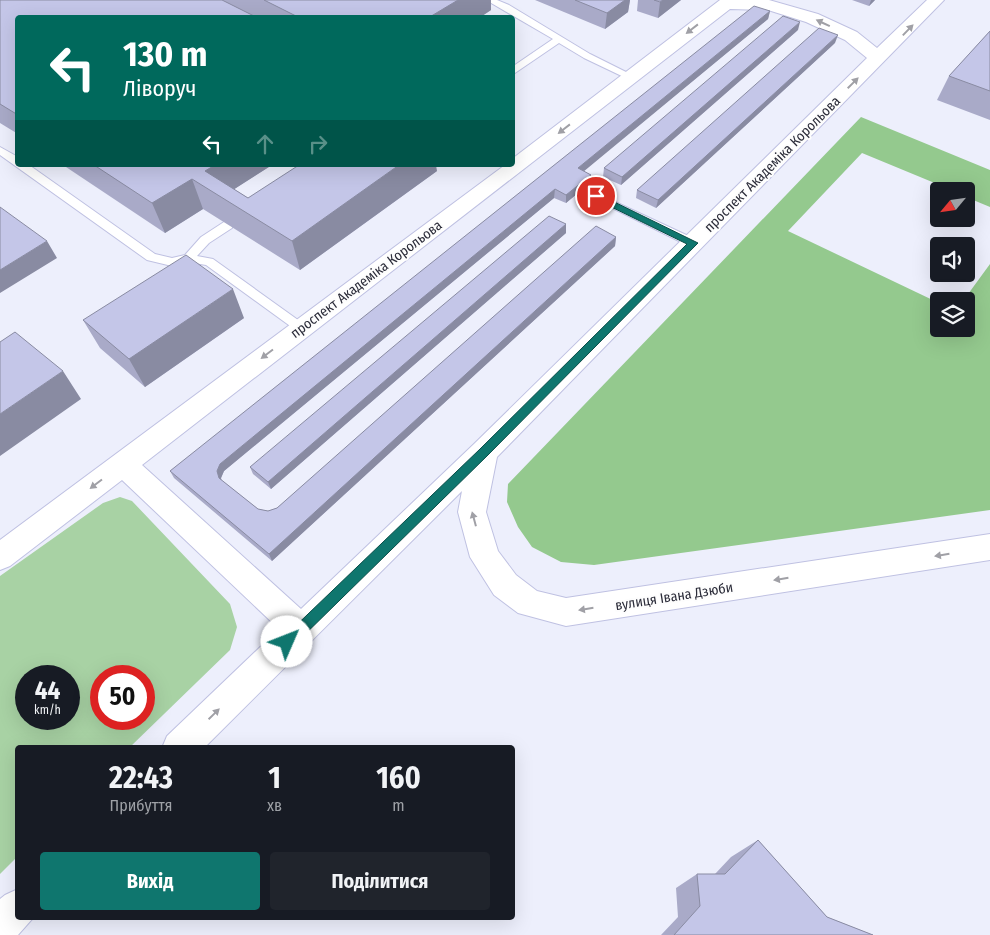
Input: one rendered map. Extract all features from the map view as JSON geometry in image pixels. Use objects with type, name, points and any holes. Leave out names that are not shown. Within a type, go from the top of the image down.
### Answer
[{"type":"main road","name":"проспект Академіка Корольова","points":[[182,745],[484,452],[936,0]]},
{"type":"main road","name":"проспект Академіка Корольова","points":[[515,164],[729,2]]},
{"type":"main road","points":[[729,2],[769,6],[812,18],[851,36],[878,58]]},
{"type":"main road","name":"проспект Академіка Корольова","points":[[0,557],[511,167]]},
{"type":"main road","name":"вулиця Івана Дзюби","points":[[484,452],[472,512],[486,557],[505,585],[529,603],[566,612],[990,547]]},
{"type":"main road","points":[[123,464],[301,629]]},
{"type":"main road","points":[[0,926],[15,911]]},
{"type":"lane","points":[[490,0],[506,6],[587,56],[631,77]]},
{"type":"lane","points":[[515,70],[559,39]]},
{"type":"lane","points":[[0,150],[15,160]]},
{"type":"lane","points":[[25,167],[151,257],[172,262],[189,258],[209,262],[301,328]]},
{"type":"lane","points":[[596,196],[694,243]]},
{"type":"lane","points":[[189,258],[205,240],[228,225]]},
{"type":"green space","points":[[861,117],[990,170],[990,207],[975,201],[975,182],[932,182],[862,153],[788,231],[930,299],[930,337],[975,337],[975,292],[970,292],[990,264],[990,510],[594,565],[561,562],[532,547],[518,527],[507,502],[508,484]]},
{"type":"green space","points":[[120,497],[132,501],[230,604],[237,627],[230,650],[155,723],[155,665],[90,665],[90,730],[148,730],[132,745],[15,745],[15,859],[0,874],[0,576],[103,503]]},
{"type":"building","points":[[0,0],[222,0],[252,15],[15,15],[15,113],[0,104]]},
{"type":"building","points":[[264,0],[458,0],[433,15],[294,15]]},
{"type":"building","points":[[575,0],[625,0],[607,13]]},
{"type":"building","points":[[754,6],[770,11],[578,168],[591,175],[566,195],[555,189],[220,464],[217,471],[219,478],[258,509],[268,511],[277,508],[596,226],[616,237],[269,554],[170,471]]},
{"type":"building","points":[[783,16],[800,22],[622,177],[604,168]]},
{"type":"building","points":[[819,28],[838,35],[658,200],[637,190]]},
{"type":"building","points":[[990,31],[990,91],[949,76]]},
{"type":"building","points":[[97,167],[212,167],[205,171],[248,198],[296,167],[396,167],[292,241],[192,179],[152,203]]},
{"type":"building","points":[[0,207],[47,241],[0,270]]},
{"type":"building","points":[[549,216],[566,224],[268,482],[250,467]]},
{"type":"building","points":[[186,255],[233,289],[129,359],[83,320]]},
{"type":"building","points":[[15,332],[63,371],[0,414],[0,342]]},
{"type":"building","points":[[758,840],[827,917],[873,935],[674,935],[700,906],[697,874],[725,874]]},
{"type":"route","points":[[287,642],[484,452],[694,243],[596,196]]}]
